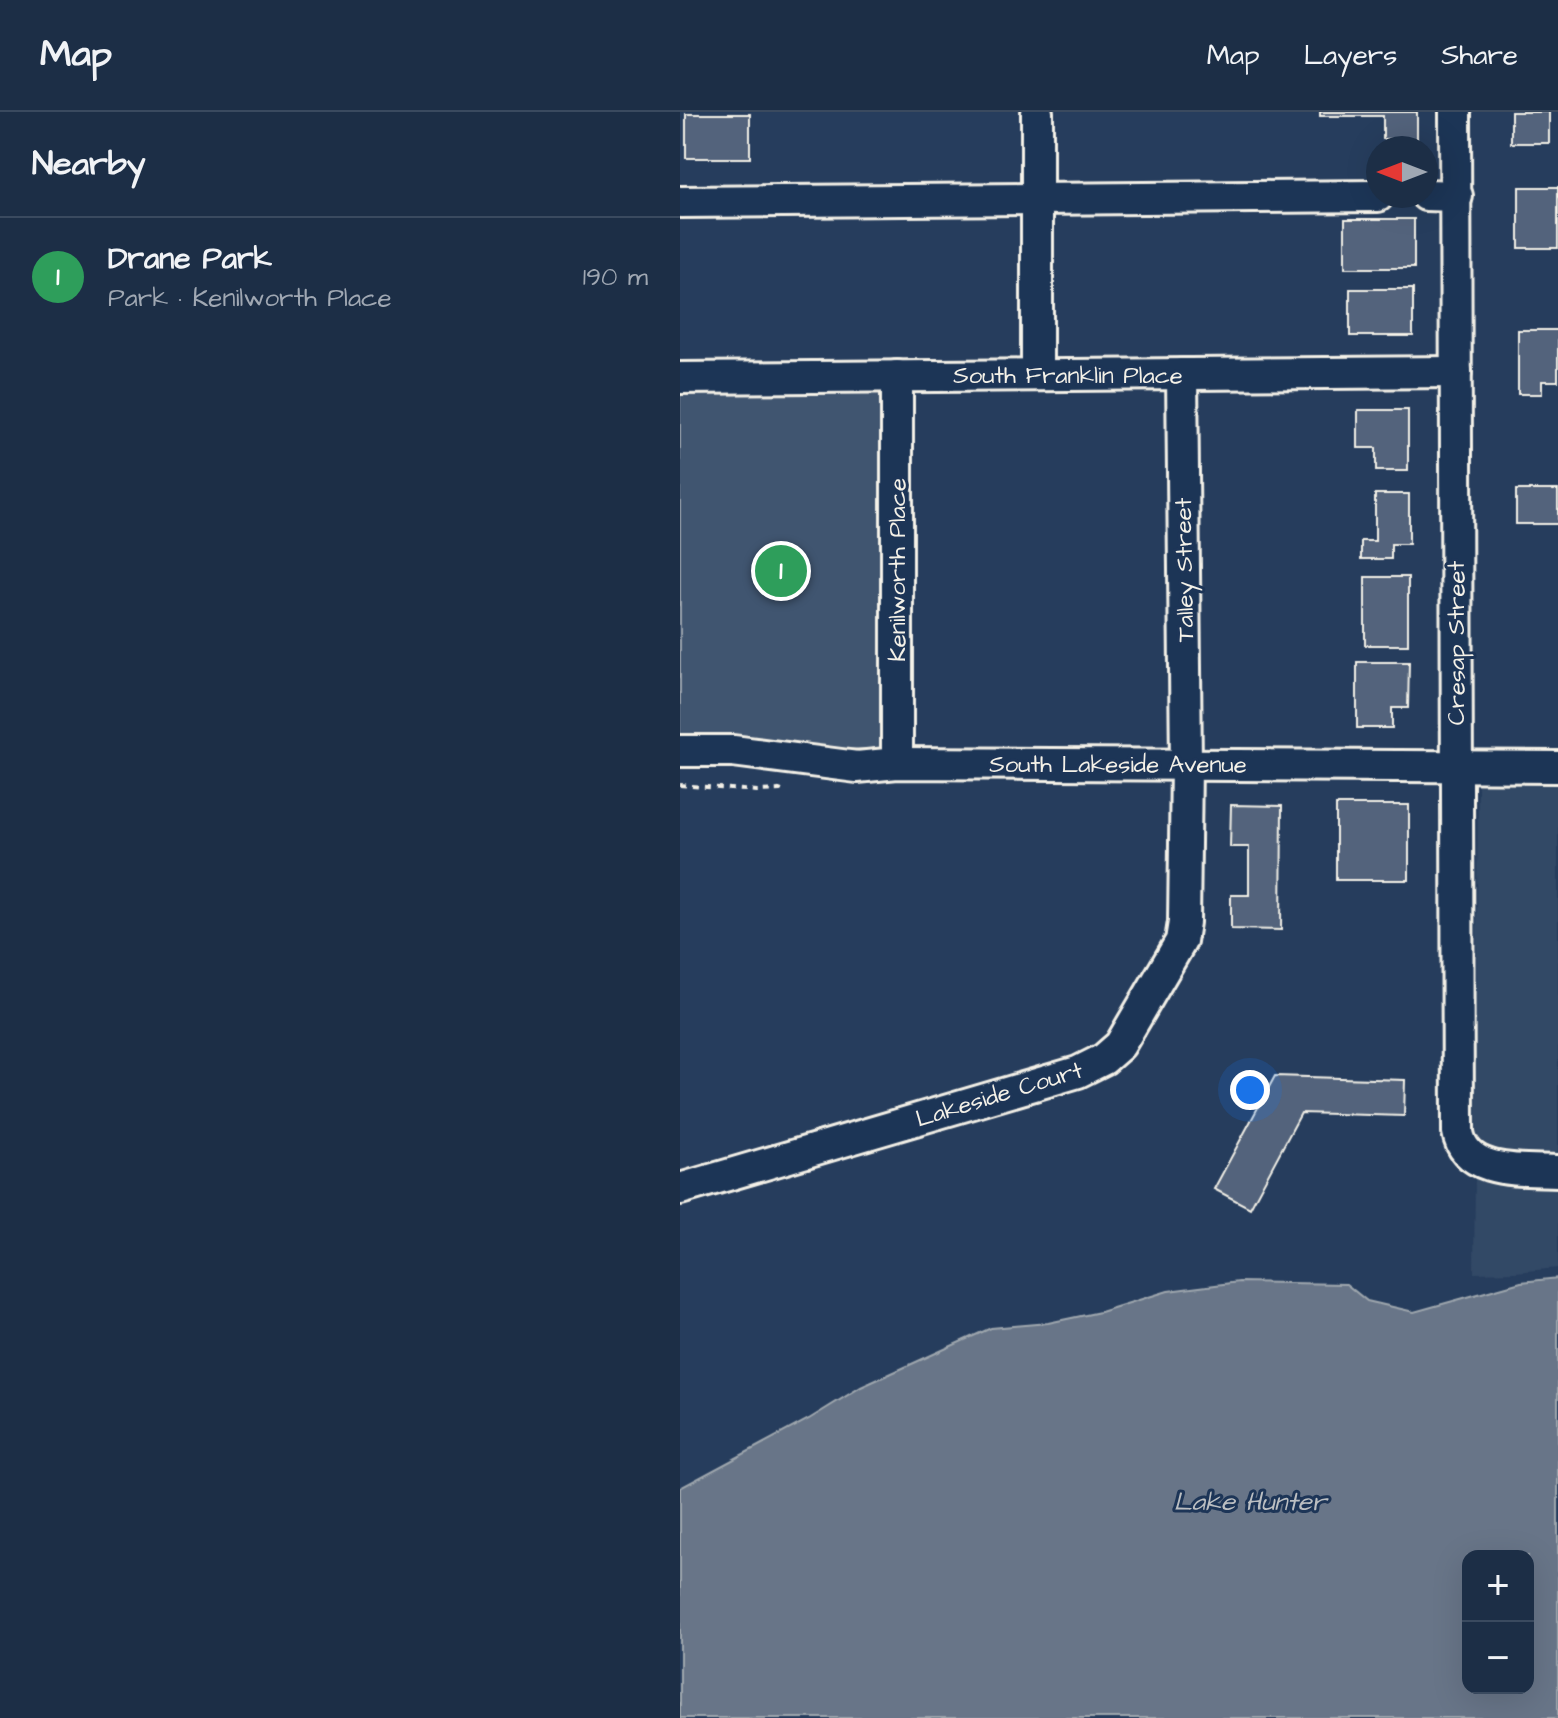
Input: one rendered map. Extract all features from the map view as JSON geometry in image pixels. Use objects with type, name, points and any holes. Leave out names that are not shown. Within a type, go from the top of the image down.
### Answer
[{"type":"street","points":[[1037,112],[1037,374]]},
{"type":"street","name":"Cresap Street","points":[[1455,112],[1458,1132],[1460,1143],[1468,1155],[1482,1163],[1504,1168],[1558,1171]]},
{"type":"street","points":[[1438,195],[1457,196]]},
{"type":"street","points":[[680,202],[1366,196]]},
{"type":"street","name":"South Franklin Place","points":[[680,378],[1456,372]]},
{"type":"street","name":"Talley Street","points":[[1182,374],[1186,765]]},
{"type":"street","name":"Kenilworth Place","points":[[897,376],[897,763]]},
{"type":"street","name":"South Lakeside Avenue","points":[[680,751],[733,751],[857,767],[897,763],[1558,767]]},
{"type":"street","name":"Lakeside Court","points":[[680,1189],[1078,1072],[1104,1059],[1120,1045],[1181,941],[1184,922],[1186,765]]},
{"type":"path","points":[[680,785],[780,790],[792,760]]},
{"type":"shaded area","points":[[883,389],[881,749],[680,751],[680,393]]},
{"type":"shaded area","points":[[1484,779],[1558,780],[1558,1158],[1506,1155],[1488,1151],[1475,1141],[1478,785]]},
{"type":"shaded area","points":[[1475,1174],[1486,1180],[1558,1184],[1558,1268],[1474,1273]]},
{"type":"water","name":"Lake Hunter","points":[[1558,1278],[1558,1718],[680,1718],[680,1488],[809,1419],[861,1387],[991,1328],[1048,1323],[1100,1312],[1168,1291],[1239,1282],[1346,1284],[1367,1301],[1414,1312],[1521,1282]]},
{"type":"building","points":[[1320,112],[1417,112],[1417,136],[1383,136],[1383,116],[1320,116]]},
{"type":"building","points":[[1511,112],[1549,112],[1549,143],[1511,143]]},
{"type":"building","points":[[686,114],[750,114],[750,158],[686,158]]},
{"type":"building","points":[[1519,187],[1558,187],[1558,248],[1519,248]]},
{"type":"building","points":[[1345,219],[1414,219],[1414,268],[1345,268]]},
{"type":"building","points":[[1350,289],[1413,289],[1413,336],[1350,336]]},
{"type":"building","points":[[1518,330],[1558,330],[1558,381],[1542,381],[1542,394],[1518,394]]},
{"type":"building","points":[[1358,410],[1408,410],[1408,471],[1376,471],[1376,448],[1358,448]]},
{"type":"building","points":[[1516,490],[1558,490],[1558,524],[1516,524]]},
{"type":"building","points":[[1375,494],[1409,494],[1409,544],[1391,544],[1391,559],[1361,559],[1361,541],[1375,541]]},
{"type":"building","points":[[1365,577],[1408,577],[1408,645],[1365,645]]},
{"type":"building","points":[[1357,662],[1409,662],[1408,708],[1392,708],[1392,728],[1357,728]]},
{"type":"building","points":[[1231,805],[1282,806],[1281,930],[1231,929],[1231,895],[1249,895],[1249,847],[1230,847]]},
{"type":"building","points":[[1336,805],[1409,805],[1409,880],[1336,880]]},
{"type":"building","points":[[1275,1076],[1405,1080],[1404,1116],[1301,1113],[1250,1208],[1214,1189]]},
{"type":"place","name":"Drane Park","points":[[781,571]]}]
